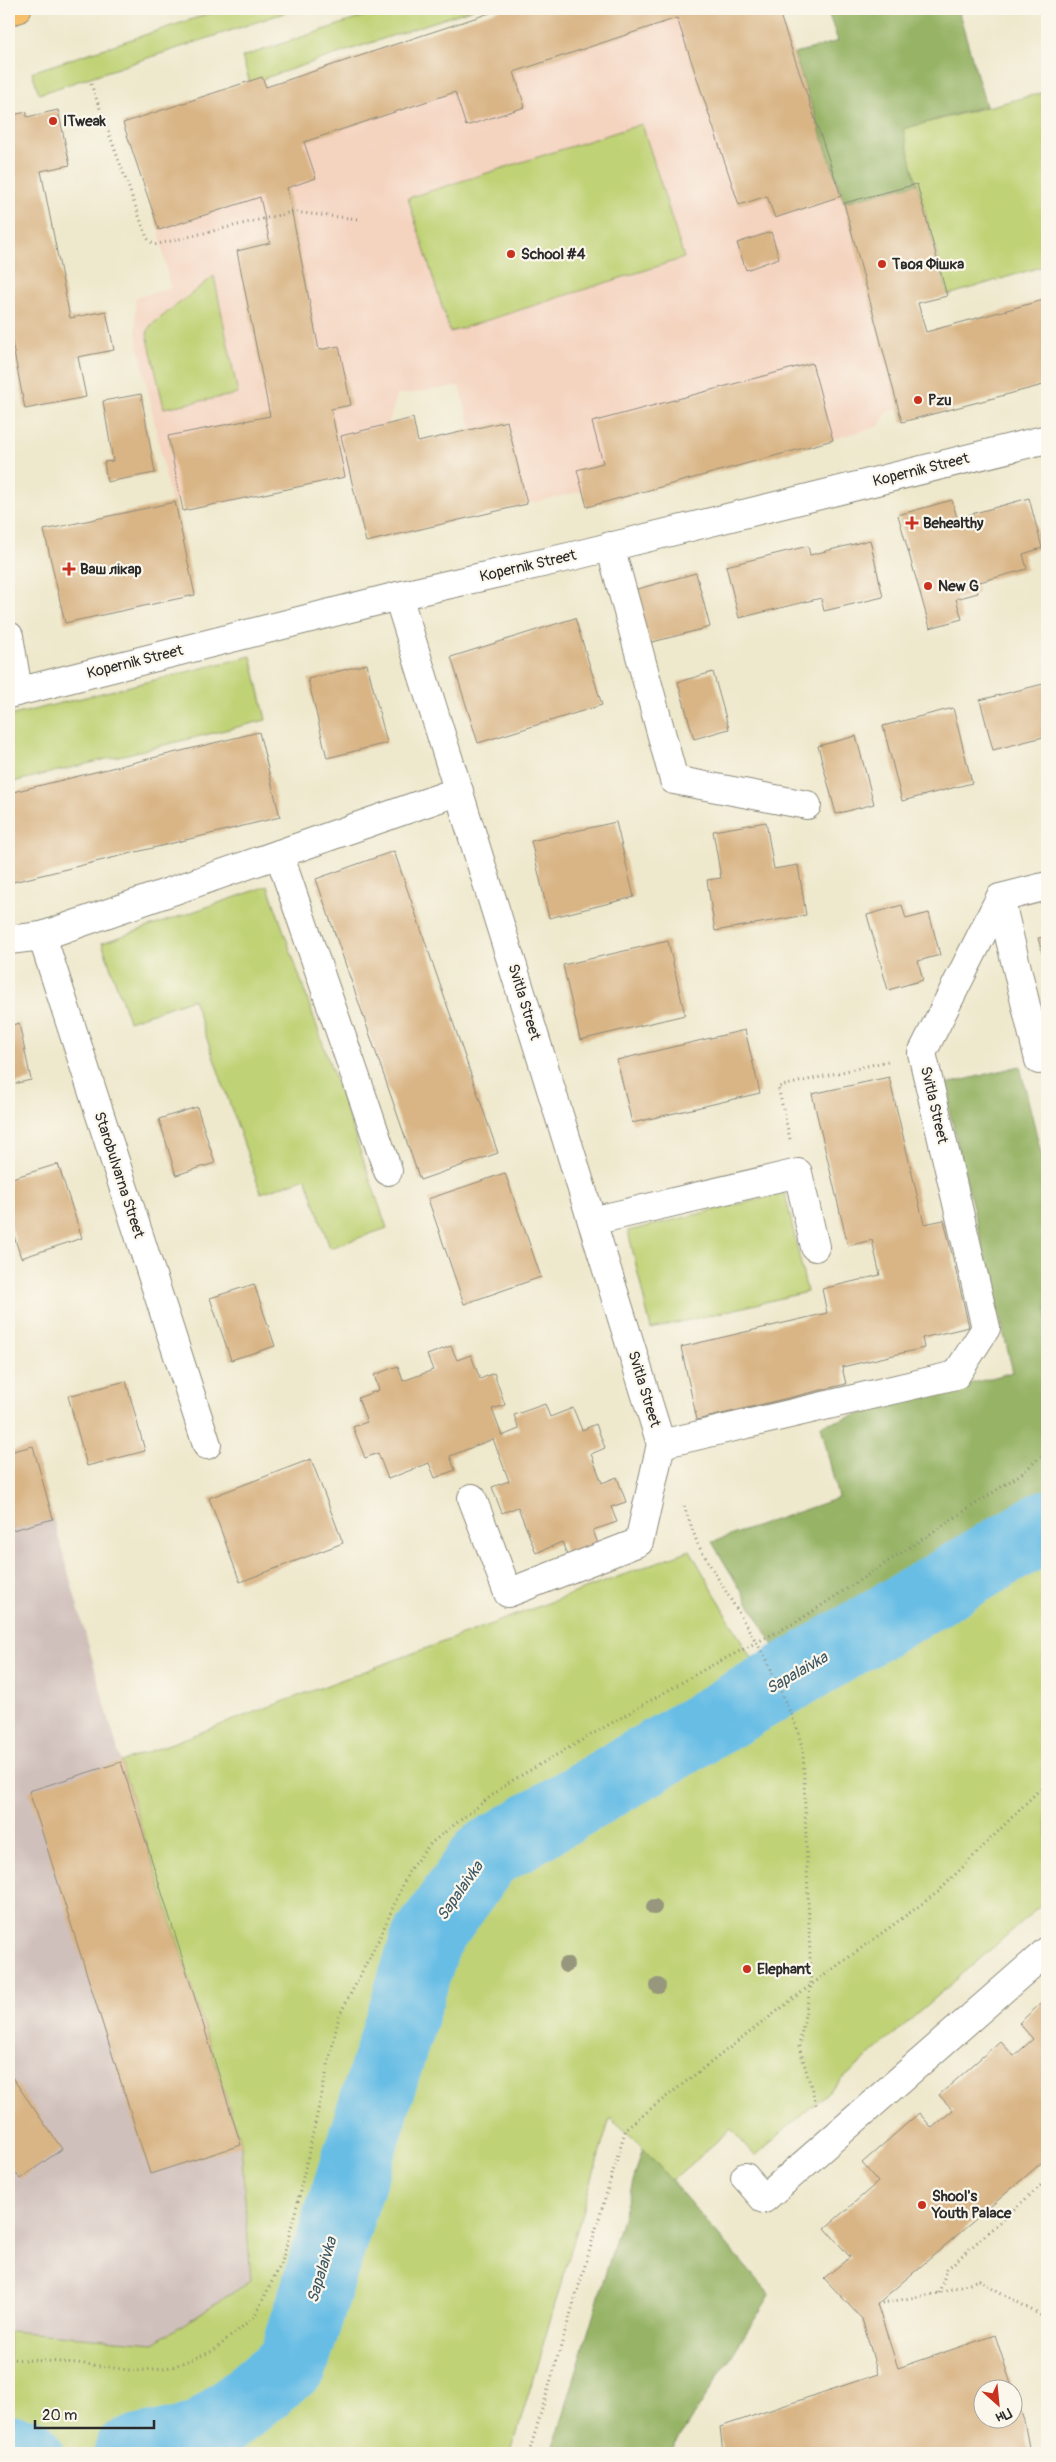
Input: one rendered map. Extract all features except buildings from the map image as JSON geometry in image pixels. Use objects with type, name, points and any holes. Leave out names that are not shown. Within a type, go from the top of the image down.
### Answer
[{"type":"main road","points":[[9,11],[17,9]]},
{"type":"street","name":"Kopernik Street","points":[[14,692],[398,596],[1047,439]]},
{"type":"street","points":[[610,546],[674,780],[807,805]]},
{"type":"street","name":"Svitla Street","points":[[398,596],[662,1444],[956,1375],[986,1328],[922,1053],[1000,898]]},
{"type":"street","points":[[9,636],[14,692]]},
{"type":"street","points":[[9,940],[42,936],[459,791]]},
{"type":"street","points":[[279,854],[388,1171]]},
{"type":"street","points":[[1047,886],[1000,898],[1039,1060],[1047,1058]]},
{"type":"street","name":"Starobulvarna Street","points":[[42,936],[207,1445]]},
{"type":"street","points":[[592,1221],[798,1173],[815,1247]]},
{"type":"street","points":[[472,1498],[508,1593],[639,1542],[662,1444]]},
{"type":"street","points":[[745,2177],[764,2199],[1047,1951]]},
{"type":"path","points":[[91,84],[147,238],[154,245],[292,212],[358,219]]},
{"type":"path","points":[[798,1173],[778,1087],[860,1068]]},
{"type":"path","points":[[9,2359],[78,2363],[136,2371],[172,2367],[213,2351],[254,2317],[282,2262],[297,2205],[339,2016],[378,1939],[410,1869],[431,1842],[508,1783],[608,1724],[798,1621],[1021,1474],[1047,1451]]},
{"type":"path","points":[[698,1545],[767,1660],[797,1728],[803,1750],[812,1984],[799,2046],[828,2143]]},
{"type":"path","points":[[529,2453],[626,2128],[812,1984],[938,1892],[1047,1782]]},
{"type":"path","points":[[939,2293],[947,2269],[1047,2180]]},
{"type":"path","points":[[877,2304],[939,2293],[979,2280],[1047,2319]]},
{"type":"shaded area","name":"School #4","points":[[502,9],[778,9],[844,203],[899,409],[887,412],[879,426],[587,507],[583,491],[527,504],[507,421],[472,429],[459,386],[397,395],[388,425],[341,436],[350,476],[183,511],[181,500],[171,502],[136,334],[135,298],[170,288],[159,230],[123,123],[262,77],[266,87]]},
{"type":"shaded area","points":[[33,1446],[121,1762],[241,2145],[251,2281],[154,2343],[9,2331],[9,1452]]},
{"type":"green space","points":[[223,9],[296,9],[39,94],[32,72]]},
{"type":"green space","points":[[386,9],[473,9],[250,83],[242,57]]},
{"type":"green space","points":[[827,9],[972,9],[959,13],[986,106],[903,129],[917,184],[844,202],[794,54],[838,41]]},
{"type":"green space","points":[[1045,92],[1047,105],[1047,265],[948,295],[902,129]]},
{"type":"green space","points":[[642,124],[684,258],[450,332],[408,198]]},
{"type":"green space","points":[[214,276],[238,394],[164,408],[147,334],[150,326]]},
{"type":"green space","points":[[251,656],[266,720],[9,783],[9,716]]},
{"type":"green space","points":[[268,886],[387,1228],[330,1248],[306,1178],[261,1193],[193,999],[129,1021],[102,943]]},
{"type":"green space","points":[[1020,1066],[1047,1178],[1047,1491],[779,1654],[712,1542],[838,1498],[821,1425],[1013,1372],[943,1085]]},
{"type":"green space","points":[[785,1193],[807,1292],[651,1329],[628,1231]]},
{"type":"green space","points":[[1047,1491],[1047,1900],[755,2156],[731,2129],[671,2181],[643,2148],[610,2118],[511,2453],[9,2453],[9,2331],[154,2343],[251,2281],[241,2145],[121,1762],[690,1550],[756,1667]]},
{"type":"green space","points":[[643,2148],[770,2295],[670,2453],[552,2453]]},
{"type":"waterway","name":"Sapalaivka","points":[[129,2453],[202,2437],[293,2363],[426,1940],[486,1855],[1047,1525]]},
{"type":"waterway","name":"Sapalaivka","points":[[9,2450],[28,2453]]},
{"type":"place","name":"ITweak","points":[[53,121]]},
{"type":"place","name":"School #4","points":[[511,254]]},
{"type":"place","name":"Твоя Фішка","points":[[882,264]]},
{"type":"place","name":"Pzu","points":[[918,400]]},
{"type":"place","name":"Behealthy","points":[[912,523]]},
{"type":"place","name":"Ваш лікар","points":[[69,569]]},
{"type":"place","name":"New G","points":[[928,586]]},
{"type":"place","name":"Elephant","points":[[747,1969]]},
{"type":"place","name":"Shool's Youth Palace","points":[[922,2205]]}]
